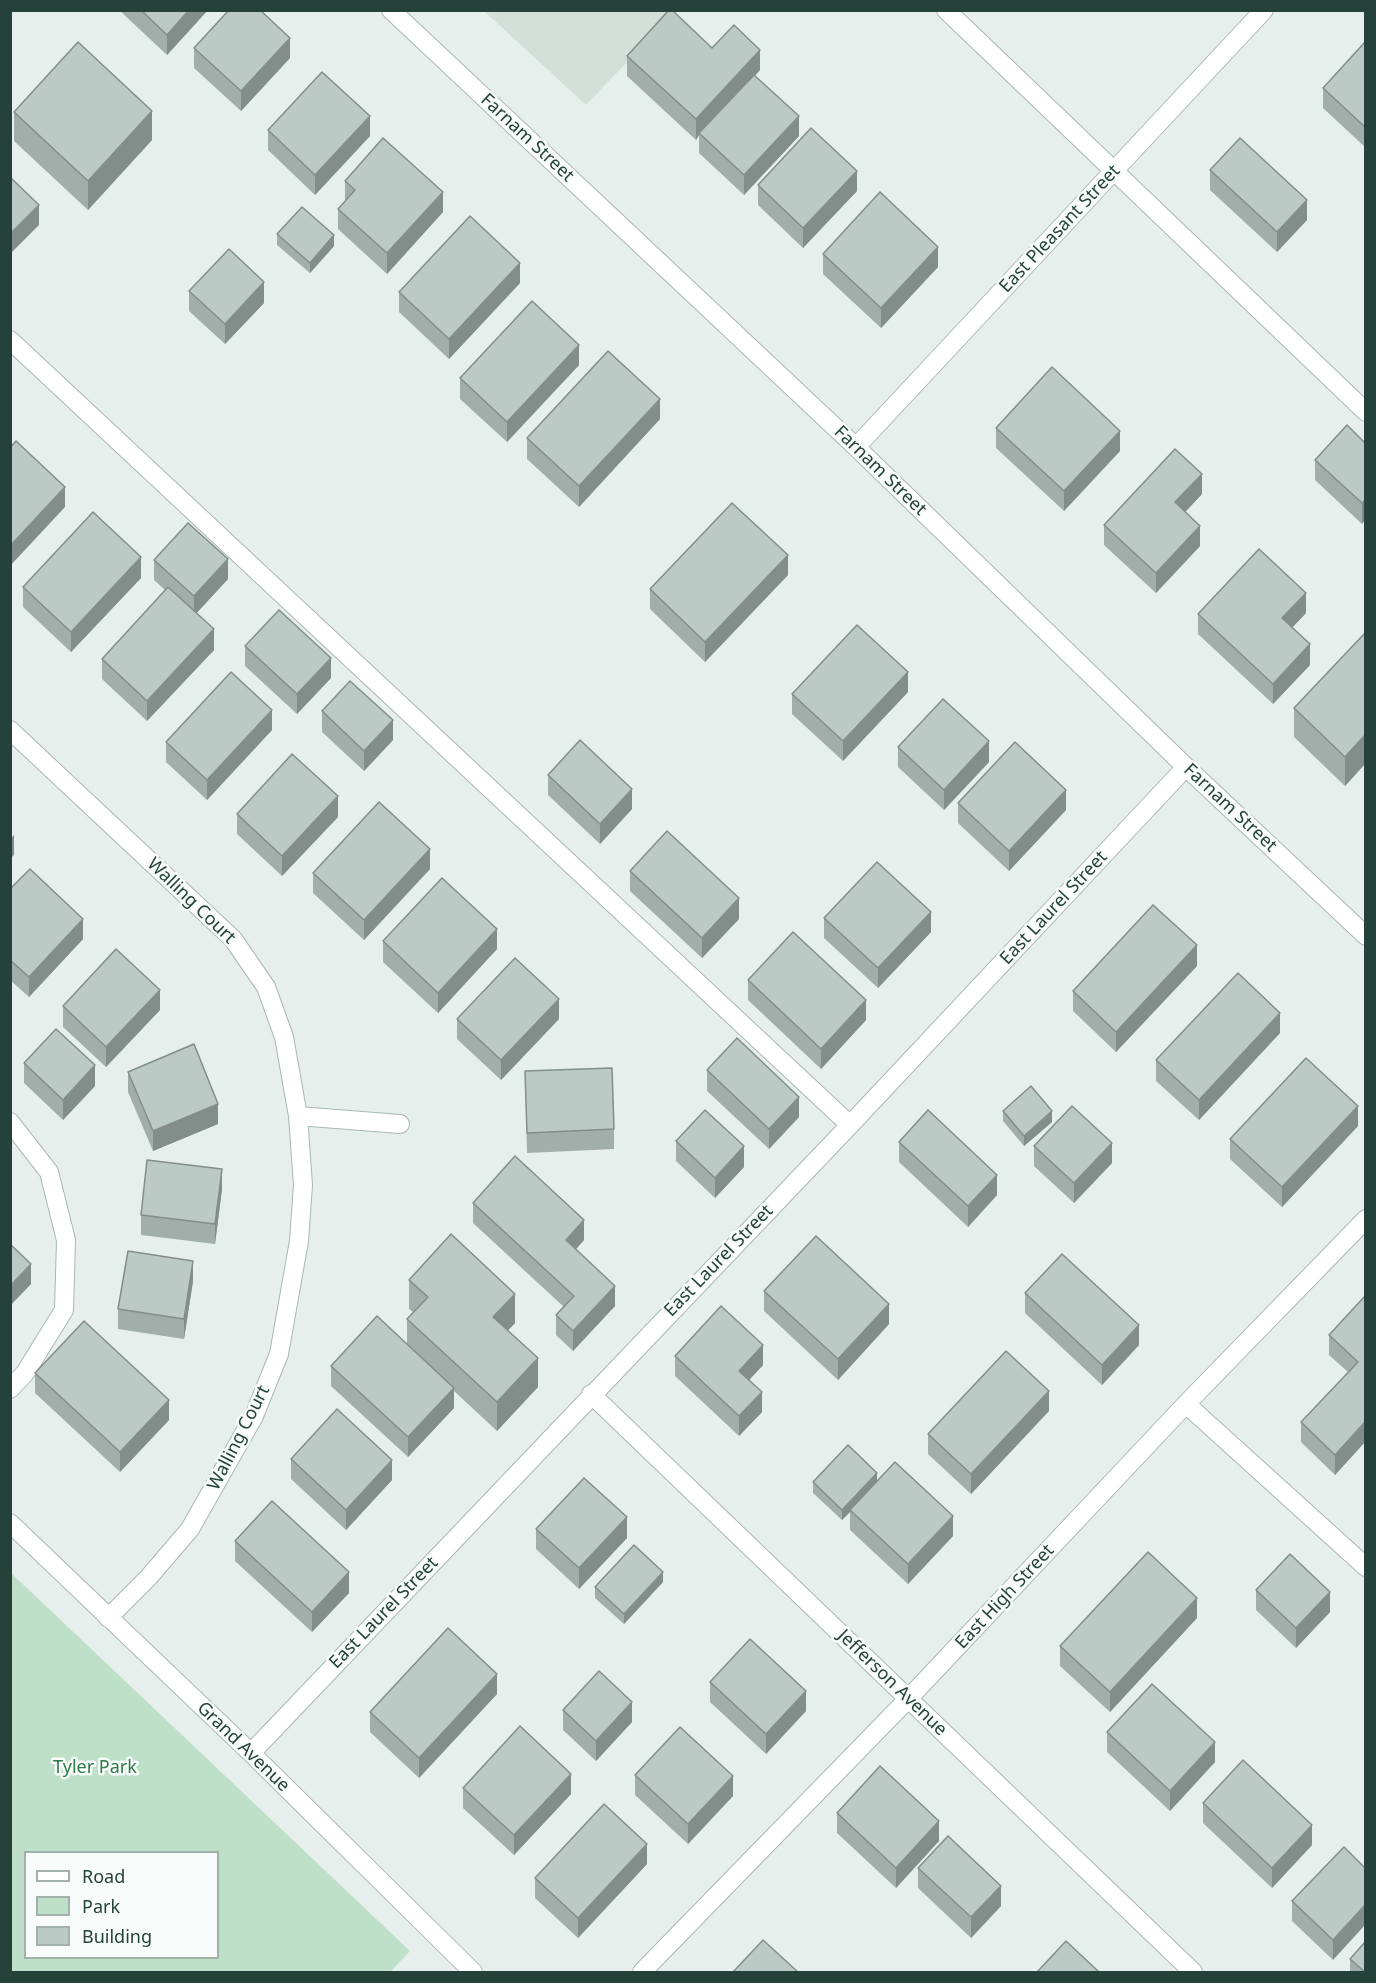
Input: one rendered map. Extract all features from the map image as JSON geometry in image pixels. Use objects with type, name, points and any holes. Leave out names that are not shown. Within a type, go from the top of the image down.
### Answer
[{"type":"street","name":"Farnam Street","points":[[391,10],[856,447],[1186,767],[1365,936]]},
{"type":"street","points":[[946,10],[1365,412]]},
{"type":"street","name":"East Pleasant Street","points":[[856,447],[1264,10]]},
{"type":"street","points":[[10,340],[850,1125]]},
{"type":"street","name":"Walling Court","points":[[10,730],[233,939],[266,987],[284,1037],[298,1116],[303,1185],[299,1241],[279,1354],[254,1416],[190,1528],[148,1578],[108,1618]]},
{"type":"street","name":"East Laurel Street","points":[[251,1753],[850,1125],[1186,767]]},
{"type":"street","points":[[298,1116],[400,1124]]},
{"type":"street","points":[[10,1122],[49,1172],[66,1240],[64,1310],[25,1374],[10,1389]]},
{"type":"street","name":"East High Street","points":[[642,1972],[908,1699],[1186,1404],[1365,1219]]},
{"type":"street","name":"Jefferson Avenue","points":[[591,1394],[1193,1972]]},
{"type":"street","points":[[1186,1404],[1365,1567]]},
{"type":"street","name":"Grand Avenue","points":[[10,1524],[251,1753],[474,1972]]},
{"type":"shaded area","points":[[484,11],[676,11],[586,105]]},
{"type":"green space","name":"Tyler Park","points":[[10,1572],[410,1951],[390,1972],[11,1972]]},
{"type":"building","points":[[141,10],[189,10],[167,35]]},
{"type":"building","points":[[229,10],[260,10],[290,38],[241,91],[194,48]]},
{"type":"building","points":[[669,10],[672,10],[712,48],[734,25],[760,50],[696,119],[627,56]]},
{"type":"building","points":[[78,42],[152,111],[88,181],[14,112]]},
{"type":"building","points":[[1365,42],[1365,127],[1323,88]]},
{"type":"building","points":[[322,72],[370,116],[315,175],[268,130]]},
{"type":"building","points":[[754,75],[799,116],[744,175],[699,133]]},
{"type":"building","points":[[811,128],[857,171],[803,228],[758,185]]},
{"type":"building","points":[[383,138],[443,192],[387,253],[338,209],[355,190],[345,181]]},
{"type":"building","points":[[1240,138],[1307,200],[1277,232],[1210,170]]},
{"type":"building","points":[[10,177],[39,205],[10,234]]},
{"type":"building","points":[[880,192],[938,247],[881,308],[823,254]]},
{"type":"building","points":[[302,207],[334,235],[310,263],[277,234]]},
{"type":"building","points":[[470,216],[520,263],[449,339],[399,292]]},
{"type":"building","points":[[229,249],[264,282],[225,324],[189,291]]},
{"type":"building","points":[[532,301],[579,345],[507,422],[460,378]]},
{"type":"building","points":[[608,351],[660,399],[579,486],[527,438]]},
{"type":"building","points":[[1052,367],[1120,431],[1064,491],[996,428]]},
{"type":"building","points":[[1347,425],[1365,443],[1365,500],[1362,503],[1315,460]]},
{"type":"building","points":[[16,441],[65,487],[10,546],[10,448]]},
{"type":"building","points":[[1175,449],[1202,474],[1175,502],[1200,526],[1156,573],[1104,525]]},
{"type":"building","points":[[732,503],[788,555],[705,642],[650,589]]},
{"type":"building","points":[[93,512],[141,557],[71,632],[23,587]]},
{"type":"building","points":[[188,523],[228,559],[194,596],[154,560]]},
{"type":"building","points":[[1259,549],[1306,593],[1282,618],[1310,644],[1273,684],[1198,614]]},
{"type":"building","points":[[168,587],[214,629],[147,701],[102,659]]},
{"type":"building","points":[[279,610],[331,658],[297,694],[245,646]]},
{"type":"building","points":[[857,625],[908,672],[843,741],[792,694]]},
{"type":"building","points":[[1365,633],[1365,735],[1345,757],[1294,708]]},
{"type":"building","points":[[231,672],[272,710],[207,780],[166,742]]},
{"type":"building","points":[[350,681],[393,720],[364,751],[322,711]]},
{"type":"building","points":[[943,699],[989,741],[944,790],[898,747]]},
{"type":"building","points":[[580,740],[632,789],[600,824],[548,775]]},
{"type":"building","points":[[1015,742],[1066,790],[1009,851],[958,803]]},
{"type":"building","points":[[292,754],[338,796],[282,856],[237,814]]},
{"type":"building","points":[[379,802],[430,849],[364,920],[313,873]]},
{"type":"building","points":[[667,831],[739,898],[702,938],[630,871]]},
{"type":"building","points":[[877,862],[931,912],[878,968],[824,918]]},
{"type":"building","points":[[30,869],[83,919],[29,977],[10,960],[10,889]]},
{"type":"building","points":[[442,878],[497,929],[438,993],[383,941]]},
{"type":"building","points":[[1153,905],[1197,945],[1116,1032],[1073,991]]},
{"type":"building","points":[[793,932],[866,1000],[821,1049],[748,980]]},
{"type":"building","points":[[116,949],[160,990],[106,1047],[63,1006]]},
{"type":"building","points":[[515,958],[559,999],[501,1060],[457,1019]]},
{"type":"building","points":[[1238,973],[1280,1013],[1199,1100],[1156,1060]]},
{"type":"building","points":[[56,1029],[95,1065],[63,1100],[24,1063]]},
{"type":"building","points":[[737,1038],[799,1097],[769,1129],[707,1070]]},
{"type":"building","points":[[194,1044],[218,1104],[153,1131],[128,1072]]},
{"type":"building","points":[[1306,1058],[1358,1106],[1282,1187],[1230,1139]]},
{"type":"building","points":[[612,1068],[614,1129],[527,1133],[525,1071]]},
{"type":"building","points":[[1031,1086],[1052,1111],[1024,1136],[1003,1111]]},
{"type":"building","points":[[1072,1106],[1112,1143],[1074,1183],[1034,1146]]},
{"type":"building","points":[[705,1110],[744,1146],[715,1178],[676,1141]]},
{"type":"building","points":[[928,1110],[997,1175],[968,1206],[899,1142]]},
{"type":"building","points":[[515,1156],[584,1220],[566,1240],[615,1286],[573,1331],[556,1315],[574,1296],[473,1203]]},
{"type":"building","points":[[147,1160],[222,1169],[215,1224],[141,1215]]},
{"type":"building","points":[[451,1234],[515,1294],[493,1317],[538,1358],[497,1402],[407,1319],[428,1297],[409,1280]]},
{"type":"building","points":[[816,1236],[889,1304],[838,1359],[764,1291]]},
{"type":"building","points":[[10,1244],[31,1264],[10,1286]]},
{"type":"building","points":[[128,1251],[193,1261],[184,1319],[118,1309]]},
{"type":"building","points":[[1062,1254],[1139,1325],[1102,1365],[1025,1293]]},
{"type":"building","points":[[1365,1296],[1365,1422],[1335,1455],[1301,1422],[1358,1362],[1329,1335]]},
{"type":"building","points":[[721,1306],[763,1345],[739,1371],[762,1392],[739,1416],[675,1356]]},
{"type":"building","points":[[377,1316],[454,1388],[408,1437],[331,1366]]},
{"type":"building","points":[[84,1321],[169,1400],[120,1452],[35,1373]]},
{"type":"building","points":[[1006,1351],[1049,1391],[971,1474],[928,1434]]},
{"type":"building","points":[[337,1409],[392,1460],[346,1510],[291,1459]]},
{"type":"building","points":[[848,1445],[877,1473],[842,1510],[813,1482]]},
{"type":"building","points":[[895,1462],[953,1516],[908,1564],[850,1510]]},
{"type":"building","points":[[584,1478],[627,1517],[579,1568],[536,1529]]},
{"type":"building","points":[[272,1501],[349,1572],[312,1612],[235,1541]]},
{"type":"building","points":[[634,1545],[663,1572],[624,1614],[595,1587]]},
{"type":"building","points":[[1148,1552],[1197,1598],[1110,1692],[1060,1646]]},
{"type":"building","points":[[1290,1554],[1330,1592],[1296,1628],[1256,1590]]},
{"type":"building","points":[[448,1628],[497,1674],[419,1758],[370,1712]]},
{"type":"building","points":[[750,1639],[806,1691],[766,1734],[710,1682]]},
{"type":"building","points":[[599,1671],[632,1702],[596,1741],[563,1710]]},
{"type":"building","points":[[1152,1684],[1215,1742],[1170,1791],[1107,1732]]},
{"type":"building","points":[[520,1726],[571,1774],[514,1835],[463,1788]]},
{"type":"building","points":[[680,1727],[733,1776],[688,1824],[635,1775]]},
{"type":"building","points":[[1243,1760],[1312,1825],[1272,1868],[1203,1803]]},
{"type":"building","points":[[880,1766],[939,1821],[896,1868],[837,1813]]},
{"type":"building","points":[[604,1804],[647,1844],[578,1918],[535,1878]]},
{"type":"building","points":[[948,1836],[1001,1886],[971,1917],[918,1868]]},
{"type":"building","points":[[1344,1847],[1365,1868],[1365,1905],[1333,1940],[1292,1901]]},
{"type":"building","points":[[763,1940],[798,1972],[733,1972]]},
{"type":"building","points":[[1066,1941],[1099,1972],[1037,1972]]},
{"type":"building","points":[[1365,1942],[1365,1972],[1350,1959]]}]
